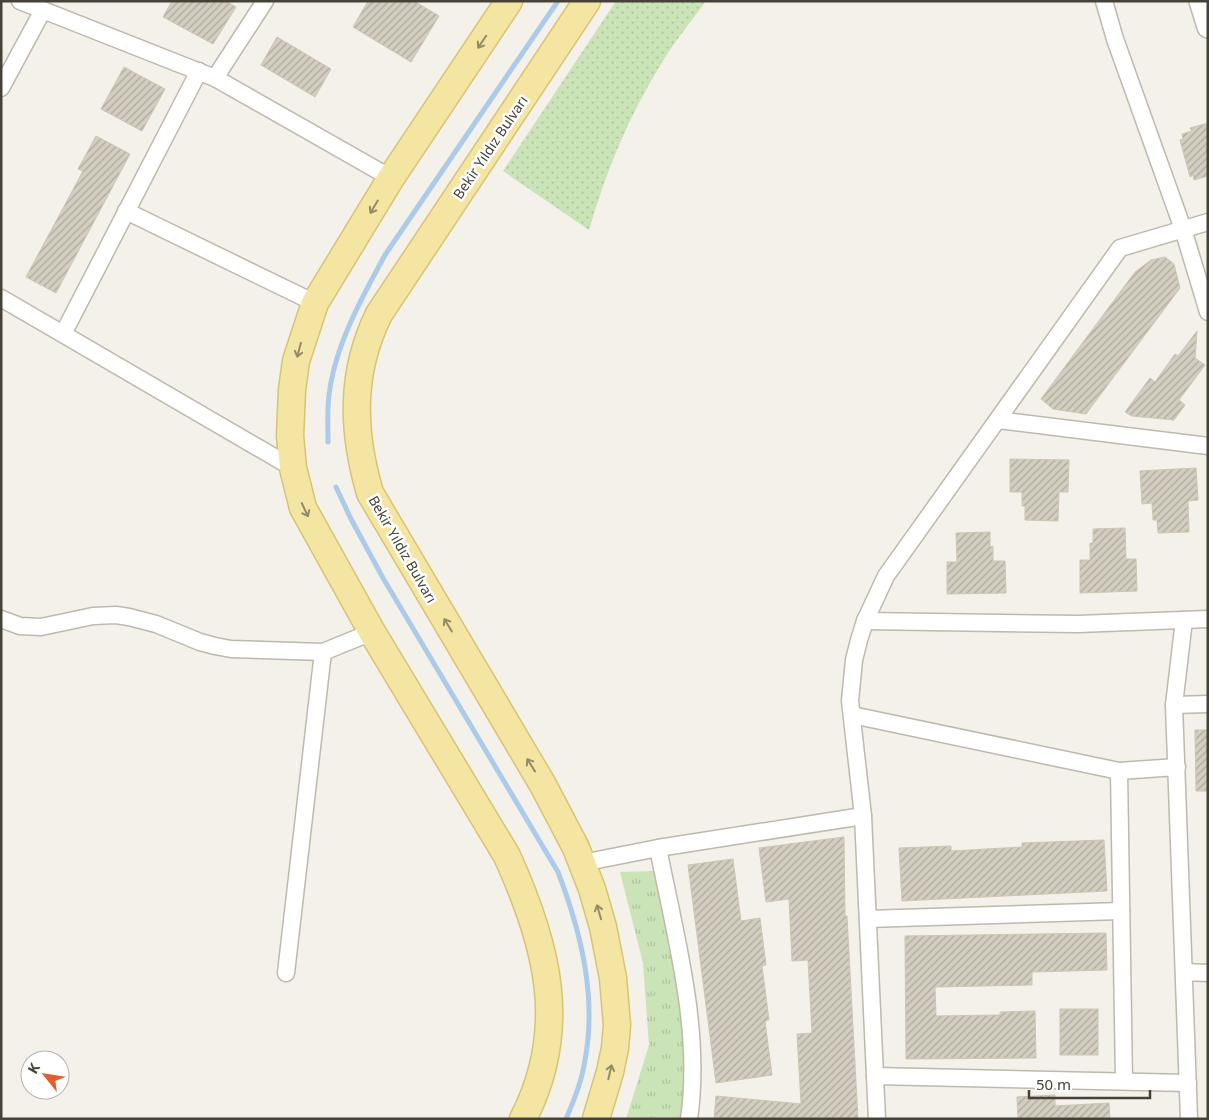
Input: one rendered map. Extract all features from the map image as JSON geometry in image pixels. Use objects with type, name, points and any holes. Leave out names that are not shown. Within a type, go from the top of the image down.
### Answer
[{"type":"main road","points":[[509,1],[391,178],[315,303],[301,341],[294,376],[290,436],[293,468],[303,508],[372,632],[507,856],[537,932],[547,975],[549,996],[548,1036],[540,1076],[523,1119]]},
{"type":"main road","name":"Bekir Yıldız Bulvarı","points":[[587,1],[380,314],[371,331],[360,365],[357,409],[360,452],[370,493],[543,785],[560,816],[592,889],[603,927],[616,1001],[615,1048],[596,1119]]},
{"type":"street","points":[[20,1],[51,8],[215,78],[391,178]]},
{"type":"street","points":[[215,78],[265,1]]},
{"type":"street","points":[[1104,1],[1118,48],[1183,229],[1208,312]]},
{"type":"street","points":[[1200,1],[1208,26]]},
{"type":"street","points":[[1,88],[51,8]]},
{"type":"street","points":[[63,334],[199,71]]},
{"type":"street","points":[[126,212],[315,303]]},
{"type":"street","points":[[877,1119],[863,816],[852,715],[851,687],[854,660],[865,621],[886,576],[1120,248],[1208,222]]},
{"type":"street","points":[[1,298],[293,468]]},
{"type":"street","points":[[998,420],[1208,446]]},
{"type":"street","points":[[1,619],[20,626],[41,627],[104,615],[129,617],[156,624],[200,642],[231,649],[323,652],[372,632]]},
{"type":"street","points":[[865,621],[1078,624],[1208,619]]},
{"type":"street","points":[[1184,620],[1174,705],[1189,1119]]},
{"type":"street","points":[[286,973],[323,652]]},
{"type":"street","points":[[1174,705],[1208,704]]},
{"type":"street","points":[[852,715],[1119,771],[1177,767]]},
{"type":"street","points":[[1119,771],[1124,1082]]},
{"type":"street","points":[[582,863],[658,848],[863,816]]},
{"type":"street","points":[[658,848],[691,1026],[692,1083],[689,1119]]},
{"type":"street","points":[[868,918],[1121,911]]},
{"type":"street","points":[[1184,972],[1208,973]]},
{"type":"street","points":[[875,1076],[1188,1083]]},
{"type":"green space","points":[[616,1],[706,1],[666,56],[649,84],[619,144],[589,230],[503,171]]},
{"type":"green space","points":[[654,871],[672,902],[694,1058],[686,1119],[626,1119],[649,1045],[643,963],[620,872]]},
{"type":"building","points":[[172,1],[226,1],[236,7],[213,44],[163,17]]},
{"type":"building","points":[[368,1],[414,1],[439,16],[411,62],[353,27]]},
{"type":"building","points":[[277,37],[331,69],[315,97],[261,65]]},
{"type":"building","points":[[124,67],[165,89],[142,131],[101,109]]},
{"type":"building","points":[[1208,123],[1208,176],[1194,180],[1193,175],[1190,177],[1180,140],[1183,139],[1182,134],[1192,131],[1190,128]]},
{"type":"building","points":[[96,136],[130,154],[56,293],[26,277],[83,171],[78,169]]},
{"type":"building","points":[[1165,257],[1174,264],[1180,288],[1086,414],[1053,409],[1041,399],[1135,272],[1151,260]]},
{"type":"building","points":[[1197,331],[1195,358],[1205,365],[1179,400],[1185,405],[1174,420],[1132,416],[1125,412],[1150,378],[1155,382],[1175,354],[1178,356]]},
{"type":"building","points":[[1010,459],[1069,460],[1068,492],[1059,492],[1058,521],[1025,520],[1022,492],[1010,492]]},
{"type":"building","points":[[1196,468],[1198,500],[1188,501],[1189,532],[1158,533],[1157,520],[1153,520],[1152,503],[1142,504],[1140,471]]},
{"type":"building","points":[[1125,528],[1126,559],[1136,559],[1137,591],[1080,593],[1080,560],[1090,560],[1090,543],[1093,543],[1093,529]]},
{"type":"building","points":[[990,532],[990,547],[993,546],[993,561],[1005,561],[1006,593],[947,594],[947,562],[957,562],[956,533]]},
{"type":"building","points":[[1195,730],[1208,730],[1208,791],[1196,791]]},
{"type":"building","points":[[844,837],[845,916],[847,916],[858,1119],[714,1119],[716,1096],[801,1104],[797,1034],[812,1033],[808,960],[792,961],[789,899],[766,902],[759,848]]},
{"type":"building","points":[[1104,840],[1107,891],[902,901],[899,848],[951,846],[951,851],[1022,847],[1022,843]]},
{"type":"building","points":[[733,859],[741,921],[760,918],[766,965],[762,966],[769,1020],[765,1021],[772,1075],[716,1083],[688,865]]},
{"type":"building","points":[[1106,933],[1107,970],[1032,972],[1032,985],[935,987],[936,1016],[1000,1015],[1000,1012],[1035,1011],[1036,1058],[906,1059],[905,936]]},
{"type":"building","points":[[1060,1009],[1098,1009],[1098,1055],[1060,1055]]},
{"type":"building","points":[[1055,1095],[1055,1106],[1109,1103],[1110,1119],[1018,1119],[1017,1097]]},
{"type":"waterway","points":[[328,442],[328,406],[332,377],[350,323],[367,289],[385,255],[558,1]]},
{"type":"waterway","points":[[336,487],[383,578],[558,872],[580,941],[585,965],[589,1012],[584,1068],[566,1119]]}]
